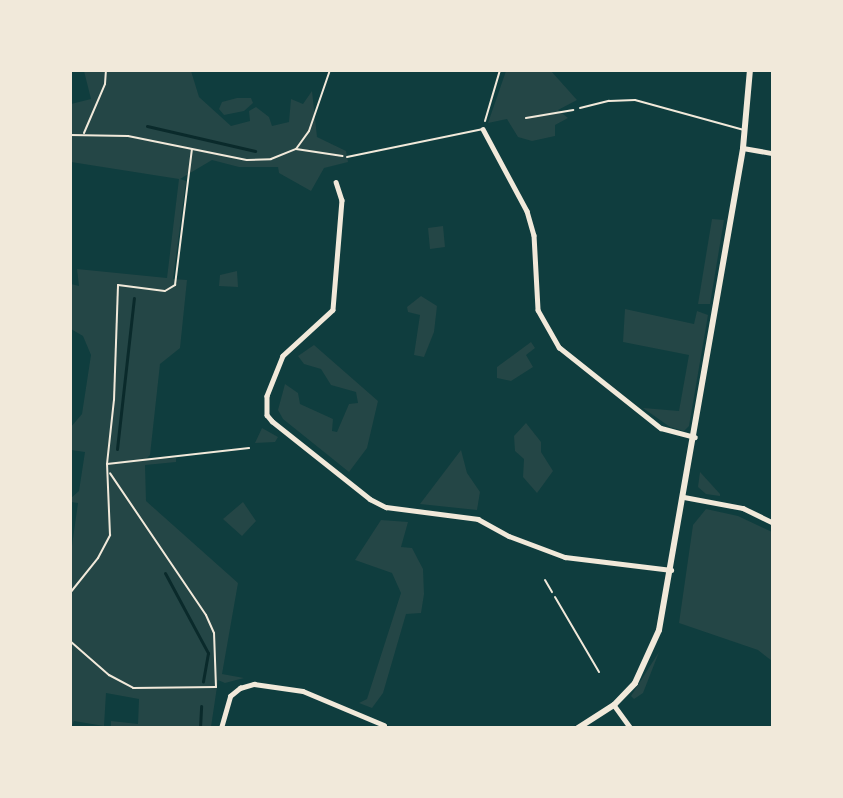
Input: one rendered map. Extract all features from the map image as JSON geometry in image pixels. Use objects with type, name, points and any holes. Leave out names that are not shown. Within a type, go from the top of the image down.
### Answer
[{"type":"street","points":[[578,728],[614,705],[635,682],[654,648],[671,570],[695,437],[743,148],[750,70]]},
{"type":"street","points":[[483,129],[527,211],[534,235],[538,310],[559,347],[661,428],[695,437]]},
{"type":"street","points":[[743,148],[772,153]]},
{"type":"street","points":[[336,182],[342,200],[333,310],[283,356],[267,396],[267,415],[272,421],[370,499],[386,507],[478,519],[508,536],[566,556],[671,570]]},
{"type":"street","points":[[684,497],[742,508],[772,522]]},
{"type":"street","points":[[221,728],[230,696],[240,688],[254,684],[310,694],[384,725]]},
{"type":"street","points":[[614,705],[632,728]]},
{"type":"lane","points":[[580,108],[609,101],[635,100],[745,130]]},
{"type":"lane","points":[[347,157],[483,129]]},
{"type":"lane","points":[[545,580],[552,592]]},
{"type":"path","points":[[84,133],[105,84],[106,70]]},
{"type":"path","points":[[296,149],[309,131],[330,70]]},
{"type":"path","points":[[483,129],[500,70]]},
{"type":"path","points":[[526,118],[580,108]]},
{"type":"path","points":[[70,135],[84,133],[129,136],[247,160],[271,159],[296,149],[347,157]]},
{"type":"path","points":[[70,642],[109,675],[133,688],[216,687],[214,633],[206,615],[110,473],[107,464],[114,400],[118,285],[165,291],[175,285],[192,149]]},
{"type":"path","points":[[107,464],[249,448]]},
{"type":"path","points":[[70,593],[98,558],[110,535],[110,473]]},
{"type":"path","points":[[552,592],[599,672]]},
{"type":"shaded area","points":[[84,71],[191,71],[199,97],[231,126],[250,121],[249,111],[256,107],[269,117],[272,126],[289,122],[291,99],[303,104],[312,91],[317,137],[346,151],[348,162],[324,168],[311,191],[279,173],[278,167],[239,167],[212,160],[180,179],[186,181],[173,279],[187,280],[180,348],[160,364],[150,455],[145,460],[176,458],[176,462],[145,465],[146,501],[238,583],[222,674],[244,678],[225,683],[218,680],[211,727],[111,727],[111,721],[138,724],[139,699],[106,693],[104,726],[74,721],[71,727],[70,560],[78,503],[71,502],[71,498],[79,491],[85,452],[71,450],[70,428],[82,414],[91,355],[83,336],[71,329],[71,284],[79,286],[77,269],[167,278],[179,179],[71,162],[71,104],[91,99]]},
{"type":"shaded area","points":[[506,71],[551,71],[577,100],[558,110],[568,118],[555,125],[555,136],[532,141],[518,137],[507,119],[488,123]]},
{"type":"shaded area","points":[[237,98],[251,98],[253,103],[244,111],[224,115],[219,109],[222,102]]},
{"type":"shaded area","points":[[712,219],[724,220],[710,304],[698,304]]},
{"type":"shaded area","points":[[443,226],[445,247],[430,249],[428,228]]},
{"type":"shaded area","points":[[237,271],[238,287],[219,286],[220,275]]},
{"type":"shaded area","points":[[421,296],[437,306],[434,332],[424,357],[414,355],[420,315],[408,312],[407,307]]},
{"type":"shaded area","points":[[625,309],[694,324],[697,311],[708,315],[689,426],[684,431],[670,427],[643,408],[679,411],[689,355],[623,342]]},
{"type":"shaded area","points":[[531,342],[535,348],[526,355],[533,367],[511,381],[497,378],[497,367]]},
{"type":"shaded area","points":[[314,345],[378,401],[367,448],[349,472],[283,419],[278,410],[285,384],[298,393],[300,404],[333,419],[332,431],[337,432],[349,404],[358,403],[356,392],[331,385],[321,369],[304,364],[298,356]]},
{"type":"shaded area","points":[[526,423],[541,442],[541,452],[553,471],[537,493],[523,477],[524,459],[515,451],[514,436]]},
{"type":"shaded area","points":[[262,428],[278,437],[275,442],[255,443]]},
{"type":"shaded area","points":[[461,450],[467,473],[480,492],[477,510],[420,504]]},
{"type":"shaded area","points":[[700,472],[720,496],[706,494],[698,487]]},
{"type":"shaded area","points":[[243,502],[256,521],[242,536],[223,519]]},
{"type":"shaded area","points":[[706,509],[738,516],[772,532],[772,661],[758,650],[679,623],[693,525]]},
{"type":"shaded area","points":[[381,520],[408,522],[401,547],[412,548],[423,569],[424,594],[421,613],[406,614],[383,693],[372,708],[359,703],[367,699],[401,593],[392,573],[355,560]]},
{"type":"shaded area","points":[[659,652],[643,693],[634,699],[631,696]]},
{"type":"waterway","points":[[147,126],[255,151]]},
{"type":"waterway","points":[[117,449],[134,298]]},
{"type":"waterway","points":[[165,573],[208,653],[203,682]]},
{"type":"waterway","points":[[200,728],[201,706]]}]
